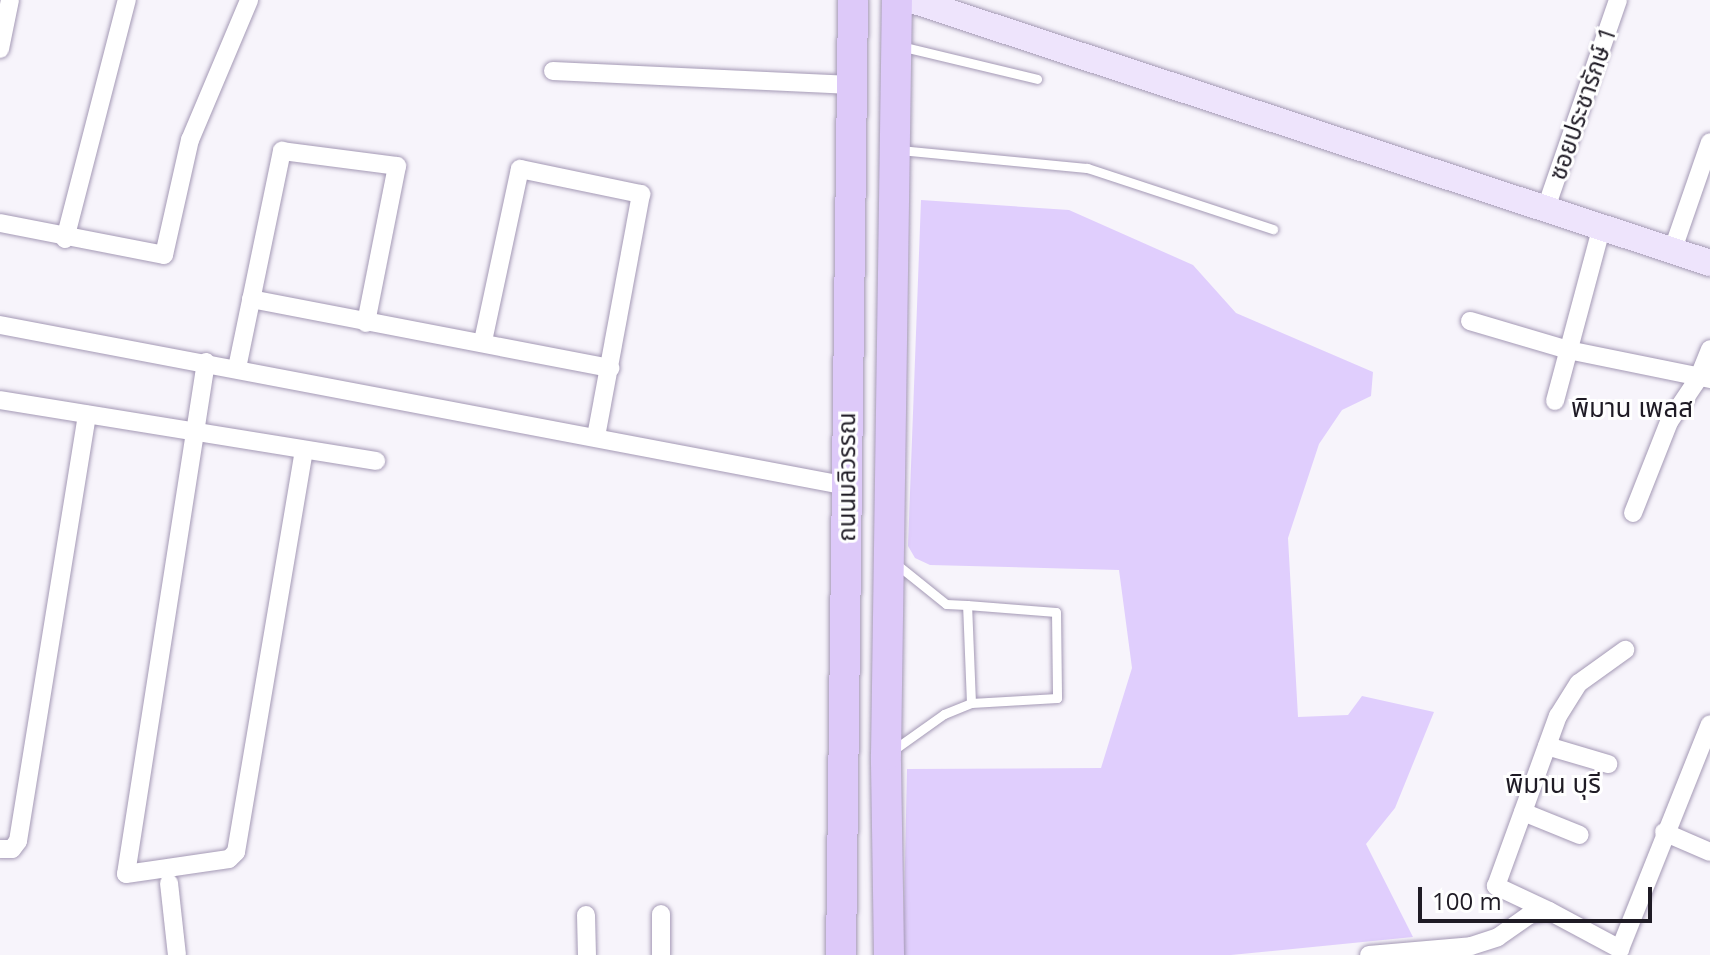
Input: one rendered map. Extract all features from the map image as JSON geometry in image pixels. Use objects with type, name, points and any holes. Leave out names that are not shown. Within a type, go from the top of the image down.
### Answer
[{"type":"main road","name":"ถนนมลิวรรณ","points":[[841,955],[853,0]]},
{"type":"main road","points":[[889,955],[886,755],[897,0]]},
{"type":"street","points":[[0,49],[10,0]]},
{"type":"street","points":[[65,239],[127,0]]},
{"type":"street","points":[[0,223],[65,239],[164,255],[190,140],[249,0]]},
{"type":"street","points":[[912,0],[1547,205],[1710,263]]},
{"type":"street","name":"ซอยประชารักษ์ 1","points":[[1547,205],[1618,0]]},
{"type":"street","points":[[553,71],[852,85]]},
{"type":"street","points":[[1673,249],[1710,142]]},
{"type":"street","points":[[237,368],[282,151],[397,166],[366,323]]},
{"type":"street","points":[[483,341],[520,169],[641,194],[596,436]]},
{"type":"street","points":[[1555,401],[1602,226]]},
{"type":"street","points":[[251,299],[366,323],[483,341],[610,368]]},
{"type":"street","points":[[1470,321],[1568,350],[1704,379]]},
{"type":"street","points":[[0,325],[847,486]]},
{"type":"street","points":[[1633,513],[1669,422],[1704,379],[1710,349]]},
{"type":"street","points":[[206,362],[124,860],[126,874],[229,859],[236,852],[304,451]]},
{"type":"street","points":[[0,400],[194,435],[376,461]]},
{"type":"street","points":[[0,849],[12,849],[18,841],[87,415]]},
{"type":"street","points":[[1625,650],[1579,683],[1547,746],[1496,886],[1549,911],[1621,952],[1664,832],[1710,724]]},
{"type":"street","points":[[1547,746],[1608,764]]},
{"type":"street","points":[[1523,812],[1580,835]]},
{"type":"street","points":[[1664,832],[1710,852]]},
{"type":"street","points":[[169,883],[177,955]]},
{"type":"street","points":[[1369,955],[1471,946],[1498,937],[1529,915],[1549,911]]},
{"type":"street","points":[[661,914],[661,955]]},
{"type":"street","points":[[586,915],[587,955]]},
{"type":"lane","points":[[897,45],[1037,79]]},
{"type":"lane","points":[[895,150],[1087,168],[1273,229]]},
{"type":"lane","points":[[886,755],[944,714],[971,703],[1057,698],[1056,612],[946,604],[889,558]]},
{"type":"lane","points":[[967,605],[971,703]]},
{"type":"shaded area","points":[[921,200],[1069,210],[1193,265],[1236,313],[1373,372],[1371,396],[1342,410],[1319,444],[1288,538],[1298,717],[1348,715],[1362,696],[1434,712],[1395,808],[1366,844],[1413,937],[1231,955],[903,955],[907,769],[1101,768],[1132,668],[1119,570],[930,565],[915,558],[908,546]]},
{"type":"district","name":"พิมาน เพลส","points":[[1632,408]]},
{"type":"district","name":"พิมาน บุรี","points":[[1553,784]]}]
